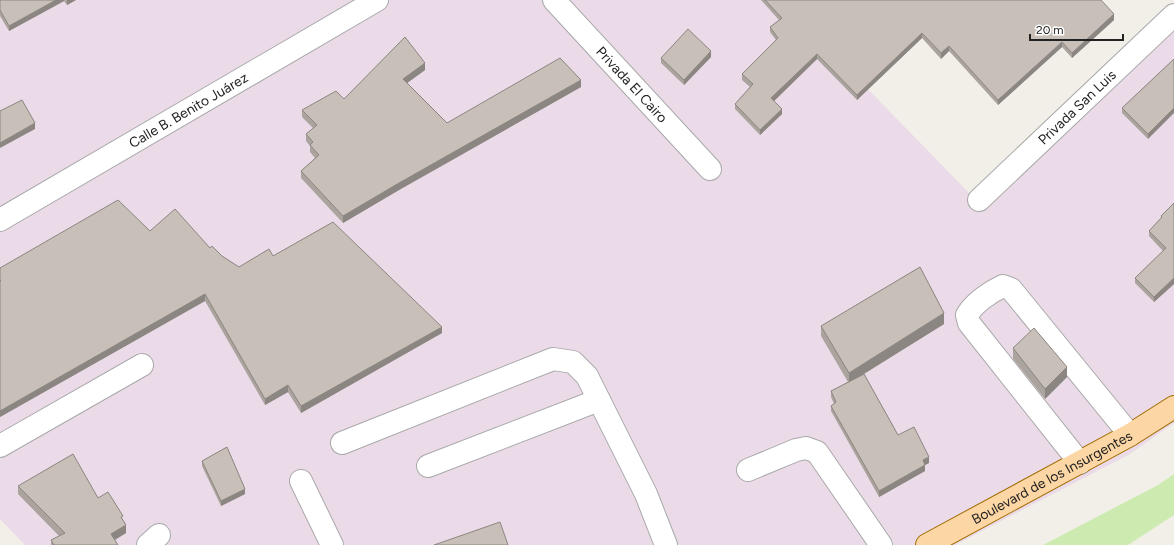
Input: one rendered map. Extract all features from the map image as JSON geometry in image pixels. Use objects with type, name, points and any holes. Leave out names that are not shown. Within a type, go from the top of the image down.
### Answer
[{"type":"main road","name":"Boulevard de los Insurgentes","points":[[927,545],[1080,463],[1130,435],[1174,407]]},
{"type":"street","name":"Calle B. Benito Juárez","points":[[0,220],[377,0]]},
{"type":"street","name":"Privada El Cairo","points":[[554,0],[710,169]]},
{"type":"street","name":"Privada San Luis","points":[[979,200],[1174,15]]},
{"type":"street","points":[[1080,463],[969,323],[967,316],[972,308],[996,289],[1003,286],[1011,289],[1130,435]]},
{"type":"street","points":[[342,443],[553,359],[573,362],[587,376],[646,494],[666,545]]},
{"type":"street","points":[[0,446],[142,365]]},
{"type":"street","points":[[428,466],[599,400]]},
{"type":"street","points":[[748,470],[796,450],[806,448],[817,452],[881,545]]},
{"type":"street","points":[[301,481],[332,545]]},
{"type":"shaded area","points":[[0,0],[781,0],[974,198],[1174,11],[1174,423],[1130,454],[955,545],[25,545],[0,519]]},
{"type":"green space","points":[[1174,474],[1174,515],[1128,545],[1043,545],[1158,485]]},
{"type":"building","points":[[0,0],[56,0],[9,26],[0,10]]},
{"type":"building","points":[[765,0],[1101,0],[1114,14],[1072,53],[1062,42],[998,100],[949,46],[941,53],[922,33],[857,95],[817,54],[771,98],[782,109],[760,130],[735,104],[753,84],[742,74],[778,38],[770,27],[782,18]]},
{"type":"building","points":[[688,29],[711,51],[684,80],[661,58]]},
{"type":"building","points":[[405,37],[425,63],[403,79],[447,123],[560,58],[581,80],[343,216],[301,171],[319,155],[310,145],[313,142],[306,134],[317,125],[302,110],[336,91],[344,99]]},
{"type":"building","points":[[1174,59],[1174,108],[1148,134],[1122,108]]},
{"type":"building","points":[[22,100],[35,123],[0,143],[0,111]]},
{"type":"building","points":[[118,200],[150,231],[175,209],[210,248],[212,246],[222,256],[239,267],[269,249],[273,256],[333,222],[442,327],[301,406],[288,385],[265,399],[205,294],[0,411],[0,268]]},
{"type":"building","points":[[1174,203],[1174,278],[1154,297],[1135,278],[1166,248],[1149,231]]},
{"type":"building","points":[[920,267],[944,313],[849,373],[821,326]]},
{"type":"building","points":[[1034,328],[1067,367],[1045,389],[1013,348]]},
{"type":"building","points":[[864,374],[898,435],[914,427],[929,457],[923,460],[925,465],[879,491],[831,406],[836,402],[831,391]]},
{"type":"building","points":[[227,447],[245,489],[221,501],[202,461]]},
{"type":"building","points":[[73,454],[98,498],[108,492],[123,516],[121,517],[126,525],[111,534],[118,545],[54,545],[51,540],[65,533],[18,486]]},
{"type":"building","points":[[500,522],[508,545],[434,545]]}]
